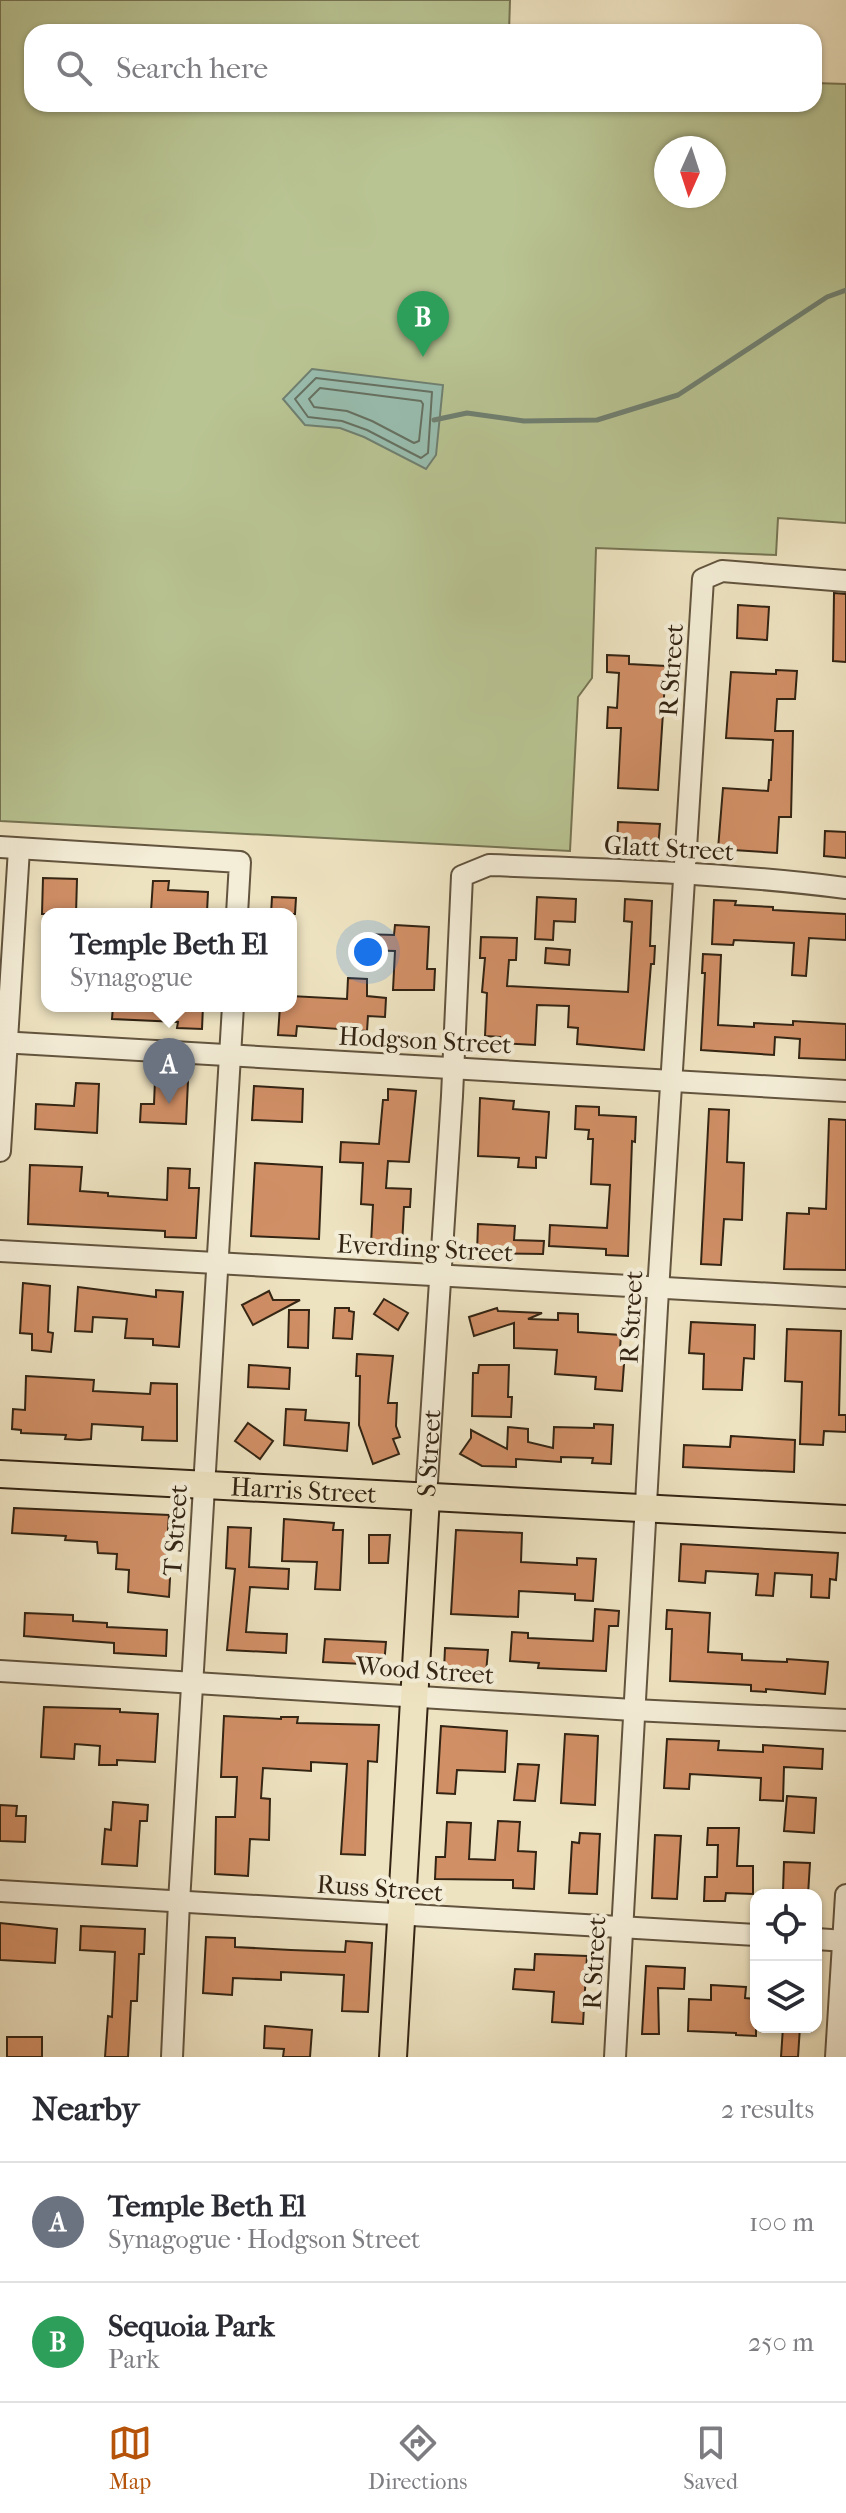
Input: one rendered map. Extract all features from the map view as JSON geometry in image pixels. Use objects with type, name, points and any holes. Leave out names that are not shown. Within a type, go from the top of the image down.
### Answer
[{"type":"main road","name":"Harris Street","points":[[0,1474],[846,1519]]},
{"type":"main road","name":"S Street","points":[[393,2057],[426,1497]]},
{"type":"street","name":"R Street","points":[[615,2057],[658,1288],[703,579],[722,571],[846,581]]},
{"type":"street","points":[[0,1151],[10,848],[240,862],[237,908]]},
{"type":"street","name":"Glatt Street","points":[[489,865],[684,874],[846,888]]},
{"type":"street","name":"S Street","points":[[426,1497],[462,876],[489,865]]},
{"type":"street","name":"T Street","points":[[172,2057],[233,1012]]},
{"type":"street","name":"Hodgson Street","points":[[4,1043],[846,1091]]},
{"type":"street","name":"Everding Street","points":[[0,1251],[846,1298]]},
{"type":"street","name":"Wood Street","points":[[0,1671],[846,1720]]},
{"type":"street","name":"Russ Street","points":[[0,1891],[750,1935]]},
{"type":"street","points":[[836,2057],[846,1895]]},
{"type":"street","points":[[822,1939],[845,1941]]},
{"type":"green space","points":[[0,0],[510,0],[509,24],[24,24],[24,112],[822,112],[822,83],[846,84],[846,523],[778,518],[776,555],[596,548],[592,678],[578,697],[570,851],[0,821]]},
{"type":"water","points":[[312,369],[443,385],[436,455],[426,469],[340,428],[305,425],[283,399]]},
{"type":"building","points":[[834,593],[846,594],[846,662],[833,661]]},
{"type":"building","points":[[738,605],[769,607],[767,640],[737,638]]},
{"type":"building","points":[[607,655],[629,656],[629,664],[666,666],[658,790],[618,788],[621,728],[607,728],[608,707],[617,708],[619,673],[607,672]]},
{"type":"building","points":[[776,670],[797,671],[795,699],[777,699],[775,731],[793,731],[791,817],[779,817],[777,853],[718,849],[723,788],[768,791],[771,780],[773,740],[726,738],[731,672],[776,674]]},
{"type":"building","points":[[618,822],[660,824],[658,848],[617,846]]},
{"type":"building","points":[[825,831],[846,832],[846,858],[824,856]]},
{"type":"building","points":[[43,878],[77,879],[76,908],[42,908]]},
{"type":"building","points":[[153,881],[169,881],[168,890],[208,892],[207,908],[151,908]]},
{"type":"building","points":[[272,897],[296,898],[295,908],[271,908]]},
{"type":"building","points":[[537,897],[576,899],[575,922],[554,921],[553,940],[535,939]]},
{"type":"building","points":[[625,899],[652,901],[650,946],[655,946],[644,1050],[577,1044],[578,1028],[568,1027],[569,1006],[537,1005],[535,1045],[499,1043],[500,1037],[485,1036],[487,993],[482,992],[485,958],[480,958],[481,937],[517,938],[516,960],[509,960],[507,986],[628,992],[632,922],[624,921]]},
{"type":"building","points":[[714,900],[736,901],[735,905],[773,907],[773,910],[846,914],[846,940],[809,938],[806,976],[792,975],[794,943],[734,940],[733,945],[712,944]]},
{"type":"building","points":[[395,925],[429,927],[427,969],[435,969],[434,990],[393,990],[395,951],[362,950],[363,934],[394,935]]},
{"type":"building","points":[[546,948],[570,950],[569,965],[545,963]]},
{"type":"building","points":[[703,954],[721,955],[718,1025],[793,1025],[793,1021],[846,1024],[846,1060],[799,1058],[800,1039],[775,1037],[774,1055],[701,1050]]},
{"type":"building","points":[[348,978],[367,979],[367,996],[386,998],[385,1017],[368,1016],[367,1031],[297,1026],[296,1036],[278,1035],[280,1012],[297,1012],[297,996],[347,999]]},
{"type":"building","points":[[113,1012],[203,1012],[202,1029],[177,1028],[178,1022],[112,1019]]},
{"type":"building","points":[[155,1080],[188,1081],[186,1124],[140,1122],[141,1104],[154,1104]]},
{"type":"building","points":[[76,1083],[99,1084],[97,1133],[35,1129],[36,1104],[74,1106]]},
{"type":"building","points":[[254,1086],[303,1089],[302,1122],[252,1120]]},
{"type":"building","points":[[388,1089],[416,1091],[409,1162],[388,1161],[386,1188],[411,1189],[410,1207],[404,1207],[402,1246],[371,1244],[373,1205],[361,1204],[363,1163],[340,1162],[341,1142],[379,1144],[383,1100],[388,1100]]},
{"type":"building","points":[[480,1098],[514,1101],[513,1109],[549,1112],[546,1158],[536,1157],[536,1168],[518,1167],[519,1158],[478,1156]]},
{"type":"building","points":[[576,1106],[599,1107],[599,1115],[636,1117],[635,1142],[632,1141],[628,1256],[606,1255],[606,1249],[549,1246],[550,1225],[607,1228],[610,1185],[591,1184],[593,1139],[588,1139],[589,1130],[575,1129]]},
{"type":"building","points":[[709,1109],[729,1110],[727,1162],[744,1163],[742,1220],[724,1219],[721,1265],[701,1264]]},
{"type":"building","points":[[829,1119],[846,1120],[846,1270],[784,1269],[787,1213],[809,1214],[809,1208],[826,1209]]},
{"type":"building","points":[[255,1163],[322,1167],[319,1239],[251,1236]]},
{"type":"building","points":[[30,1165],[82,1167],[80,1191],[167,1200],[168,1168],[190,1169],[189,1188],[199,1188],[196,1238],[165,1237],[165,1231],[28,1224]]},
{"type":"building","points":[[478,1224],[515,1226],[514,1240],[544,1241],[543,1254],[477,1253]]},
{"type":"building","points":[[23,1283],[50,1286],[48,1332],[53,1333],[51,1352],[32,1350],[32,1334],[20,1333]]},
{"type":"building","points":[[78,1287],[156,1297],[156,1290],[183,1292],[179,1347],[153,1345],[153,1339],[125,1338],[127,1319],[93,1317],[92,1332],[75,1331]]},
{"type":"building","points":[[269,1291],[273,1300],[300,1300],[253,1325],[242,1305]]},
{"type":"building","points":[[384,1299],[408,1313],[398,1330],[374,1314]]},
{"type":"building","points":[[335,1308],[349,1308],[354,1312],[352,1339],[333,1338]]},
{"type":"building","points":[[497,1308],[498,1311],[542,1313],[528,1319],[558,1320],[558,1313],[578,1314],[578,1332],[621,1335],[619,1363],[624,1364],[622,1391],[595,1389],[596,1377],[555,1374],[557,1350],[514,1348],[514,1323],[474,1336],[469,1317]]},
{"type":"building","points":[[289,1310],[309,1310],[308,1348],[288,1347]]},
{"type":"building","points":[[691,1322],[755,1325],[754,1359],[744,1358],[742,1390],[703,1389],[704,1354],[689,1353]]},
{"type":"building","points":[[787,1329],[841,1331],[839,1415],[846,1415],[846,1432],[824,1431],[823,1445],[800,1444],[802,1382],[785,1381]]},
{"type":"building","points":[[357,1354],[393,1356],[388,1403],[397,1403],[396,1426],[400,1437],[393,1439],[399,1454],[373,1464],[359,1425]]},
{"type":"building","points":[[249,1365],[290,1368],[289,1389],[248,1387]]},
{"type":"building","points":[[479,1365],[509,1365],[511,1417],[472,1416],[473,1373],[478,1373]]},
{"type":"building","points":[[26,1376],[94,1380],[93,1391],[150,1394],[151,1383],[177,1384],[177,1441],[142,1440],[143,1427],[92,1424],[91,1439],[21,1433],[21,1430],[12,1429],[13,1409],[25,1410]]},
{"type":"building","points":[[286,1409],[306,1410],[305,1420],[349,1423],[347,1451],[284,1445]]},
{"type":"building","points":[[248,1423],[273,1441],[260,1459],[235,1441]]},
{"type":"building","points":[[594,1424],[613,1425],[611,1464],[592,1463],[593,1458],[561,1457],[561,1462],[516,1459],[516,1467],[482,1466],[460,1454],[471,1438],[471,1430],[507,1449],[508,1427],[528,1429],[528,1442],[553,1448],[554,1427],[594,1428]]},
{"type":"building","points":[[731,1436],[795,1440],[794,1472],[683,1467],[684,1445],[730,1447]]},
{"type":"building","points":[[14,1508],[169,1515],[165,1577],[170,1578],[169,1597],[128,1592],[129,1570],[116,1569],[117,1554],[98,1553],[97,1542],[65,1540],[66,1536],[12,1533]]},
{"type":"building","points":[[284,1519],[334,1523],[333,1530],[343,1530],[340,1590],[315,1589],[317,1562],[282,1561]]},
{"type":"building","points":[[228,1527],[251,1528],[249,1567],[289,1569],[288,1589],[250,1587],[246,1632],[287,1634],[286,1653],[227,1650],[235,1569],[226,1568]]},
{"type":"building","points":[[456,1530],[522,1533],[521,1562],[577,1565],[577,1558],[596,1559],[593,1601],[575,1600],[575,1594],[519,1591],[518,1617],[451,1614]]},
{"type":"building","points":[[369,1535],[390,1535],[388,1563],[369,1563]]},
{"type":"building","points":[[681,1544],[838,1553],[836,1580],[830,1579],[829,1598],[811,1597],[812,1575],[775,1573],[773,1596],[756,1595],[758,1574],[706,1571],[705,1583],[679,1581]]},
{"type":"building","points":[[595,1609],[619,1611],[618,1626],[609,1626],[606,1671],[538,1668],[539,1663],[510,1661],[512,1632],[528,1633],[528,1638],[593,1641]]},
{"type":"building","points":[[667,1610],[710,1613],[708,1652],[742,1654],[742,1660],[828,1662],[825,1694],[766,1689],[766,1692],[751,1691],[751,1685],[670,1681],[672,1629],[666,1629]]},
{"type":"building","points":[[25,1613],[73,1615],[73,1621],[107,1623],[107,1627],[167,1630],[166,1656],[114,1653],[114,1643],[24,1636]]},
{"type":"building","points":[[325,1639],[386,1642],[384,1665],[323,1662]]},
{"type":"building","points":[[445,1648],[488,1650],[486,1673],[444,1670]]},
{"type":"building","points":[[44,1707],[120,1709],[120,1712],[158,1714],[155,1762],[117,1760],[117,1765],[99,1765],[100,1746],[75,1744],[74,1759],[41,1757]]},
{"type":"building","points":[[224,1716],[298,1717],[297,1723],[379,1725],[377,1762],[368,1761],[365,1855],[341,1854],[347,1764],[311,1762],[311,1771],[263,1768],[261,1798],[270,1799],[269,1840],[250,1839],[248,1876],[215,1874],[216,1817],[235,1817],[237,1777],[221,1777]]},
{"type":"building","points":[[441,1726],[507,1731],[505,1772],[457,1770],[455,1794],[437,1793]]},
{"type":"building","points":[[565,1734],[598,1736],[595,1805],[561,1803]]},
{"type":"building","points":[[667,1739],[719,1741],[718,1750],[763,1752],[763,1745],[823,1749],[822,1769],[784,1767],[783,1801],[760,1800],[761,1778],[690,1774],[689,1789],[664,1788]]},
{"type":"building","points":[[518,1764],[539,1765],[535,1801],[514,1800]]},
{"type":"building","points":[[787,1796],[816,1798],[814,1833],[784,1831]]},
{"type":"building","points":[[113,1802],[148,1805],[147,1821],[140,1821],[137,1866],[102,1864],[105,1829],[111,1830]]},
{"type":"building","points":[[0,1805],[17,1806],[16,1816],[26,1816],[25,1842],[0,1841]]},
{"type":"building","points":[[498,1821],[520,1822],[518,1851],[536,1852],[534,1889],[513,1888],[513,1880],[435,1879],[436,1857],[445,1857],[447,1822],[471,1823],[469,1859],[495,1860]]},
{"type":"building","points":[[708,1828],[739,1828],[737,1866],[753,1866],[753,1889],[750,1889],[750,1894],[726,1893],[725,1901],[704,1901],[705,1877],[717,1877],[718,1845],[707,1845]]},
{"type":"building","points":[[580,1833],[600,1834],[597,1894],[569,1893],[572,1842],[579,1843]]},
{"type":"building","points":[[655,1835],[681,1836],[677,1899],[652,1898]]},
{"type":"building","points":[[784,1862],[810,1863],[808,1889],[783,1889]]},
{"type":"building","points":[[0,1923],[57,1929],[55,1963],[0,1960]]},
{"type":"building","points":[[81,1926],[145,1929],[144,1954],[139,1954],[137,2001],[131,2001],[128,2057],[105,2057],[108,2016],[112,2017],[115,1952],[80,1950]]},
{"type":"building","points":[[206,1937],[235,1938],[235,1947],[345,1952],[346,1941],[372,1943],[368,2012],[342,2011],[344,1975],[281,1972],[281,1980],[233,1978],[232,1995],[203,1993]]},
{"type":"building","points":[[535,1954],[587,1956],[583,2024],[552,2022],[554,1992],[513,1989],[515,1969],[534,1970]]},
{"type":"building","points":[[646,1966],[685,1968],[684,1989],[658,1988],[659,2034],[642,2034]]},
{"type":"building","points":[[711,1985],[746,1987],[745,1998],[750,1998],[750,2033],[756,2033],[756,2036],[688,2031],[689,1999],[711,2000]]},
{"type":"building","points":[[265,2026],[312,2030],[310,2057],[283,2057],[284,2049],[264,2048]]},
{"type":"building","points":[[783,2033],[800,2033],[798,2057],[781,2057]]},
{"type":"building","points":[[7,2037],[42,2037],[42,2057],[7,2057]]},
{"type":"waterway","points":[[434,420],[467,413],[524,421],[597,420],[678,395],[827,297],[846,290]]},
{"type":"place","name":"Sequoia Park","points":[[423,357]]},
{"type":"place","name":"Temple Beth El","points":[[169,1104]]}]
